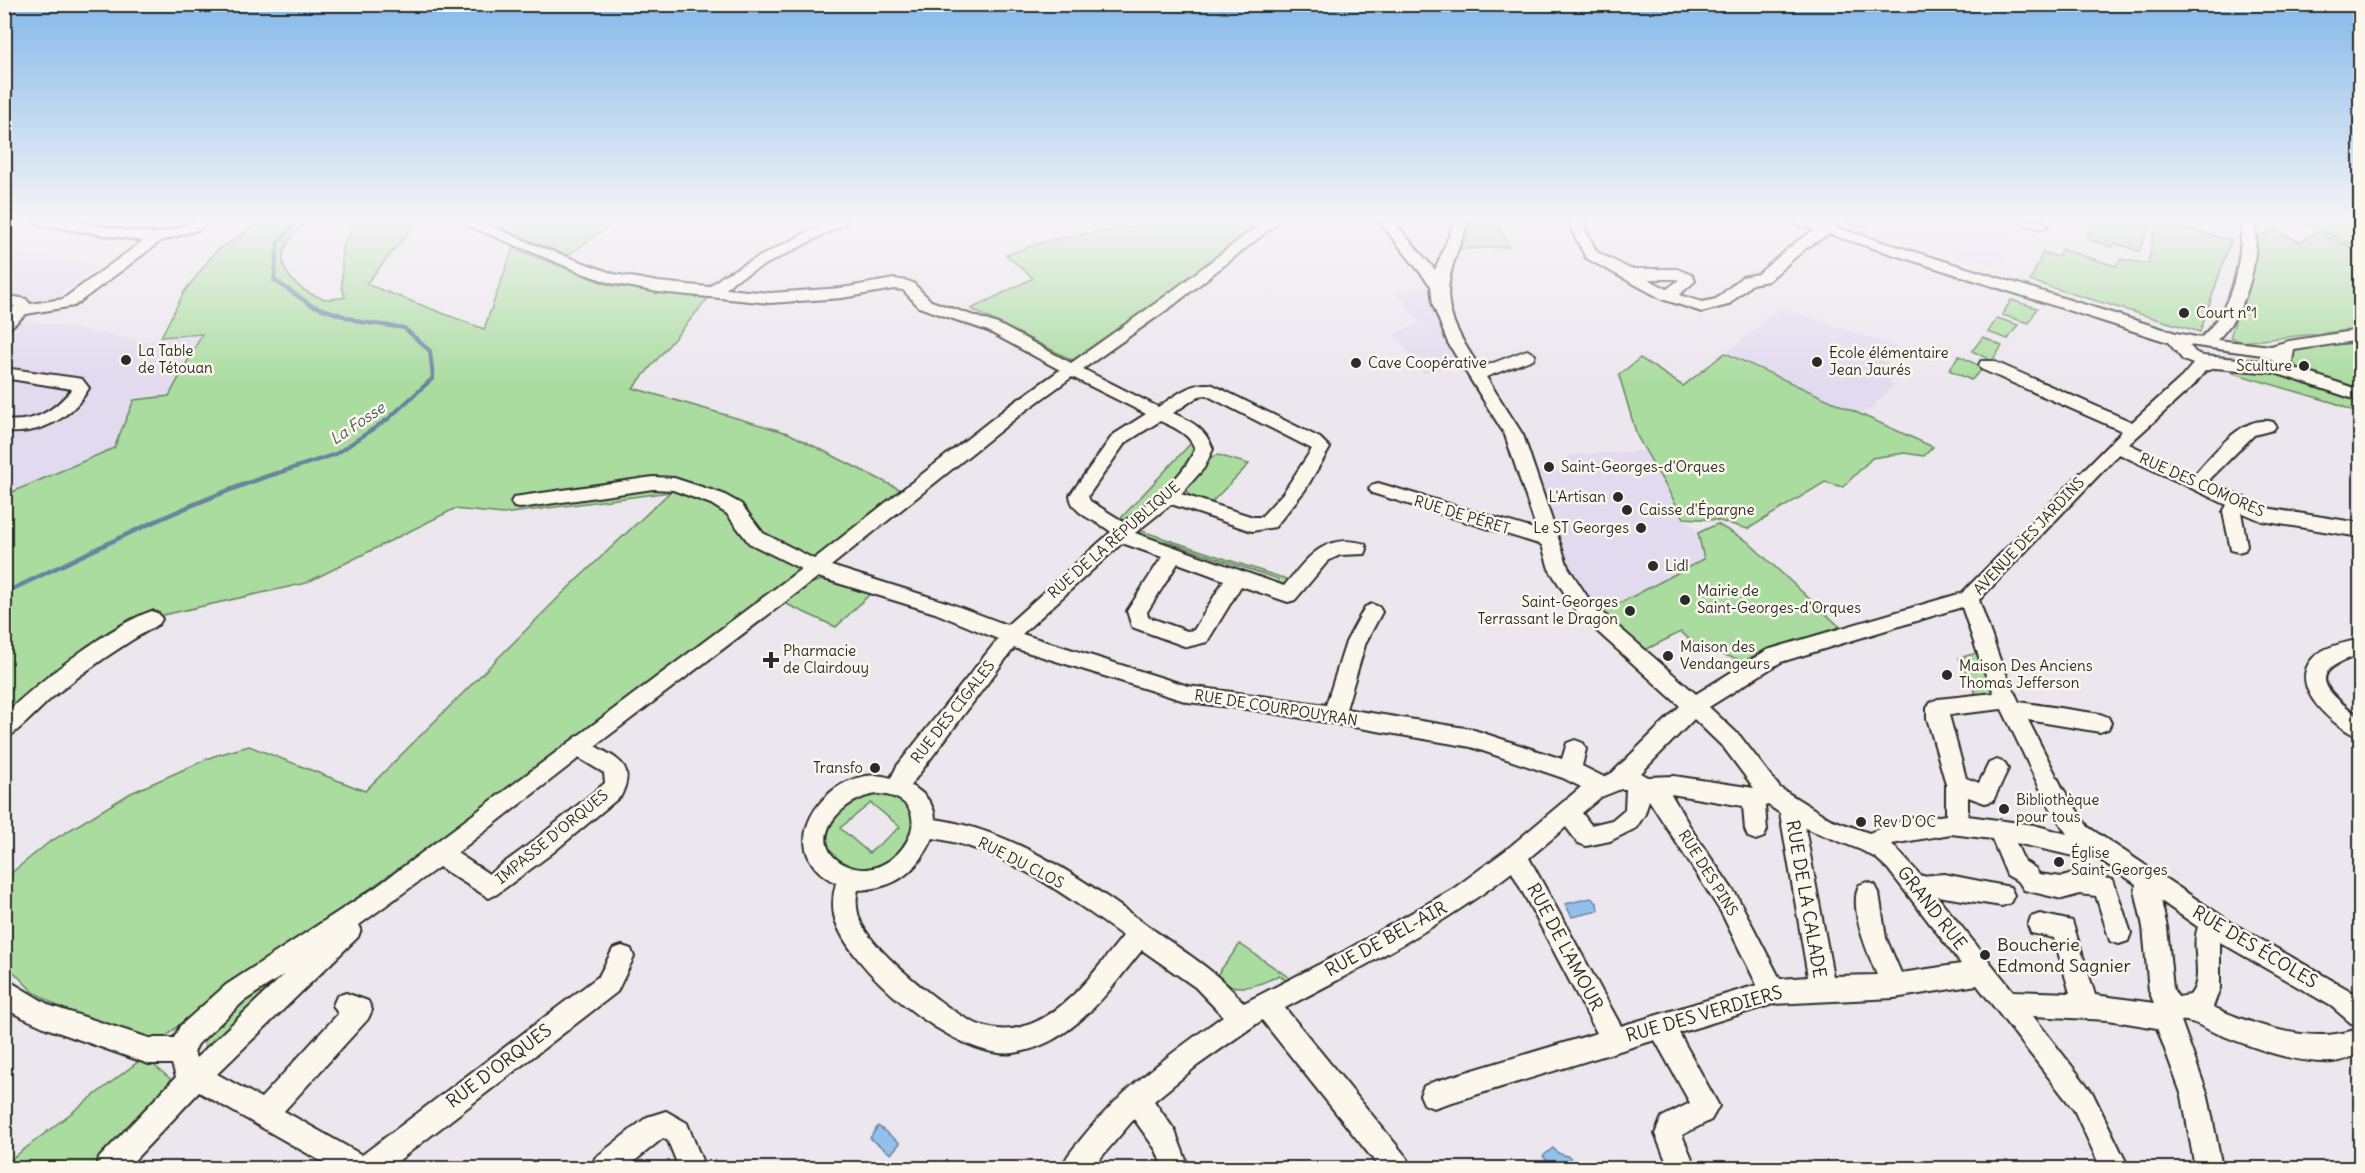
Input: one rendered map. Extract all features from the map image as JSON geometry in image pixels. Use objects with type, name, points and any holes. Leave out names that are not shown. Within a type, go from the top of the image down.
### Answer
[{"type":"street","points":[[4,326],[22,310],[68,303],[105,276]]},
{"type":"street","name":"RUE DE LA RÉPUBLIQUE","points":[[605,276],[658,287],[785,298],[833,294],[900,284],[908,286],[925,304],[994,328],[1058,360],[1072,370],[1188,427],[1204,445],[1198,464],[1168,497],[1122,532],[1009,636]]},
{"type":"street","points":[[713,292],[733,276]]},
{"type":"street","points":[[359,1168],[187,1071],[181,1051],[189,1035],[235,993],[384,895],[817,567],[1015,410],[1203,276]]},
{"type":"street","points":[[1431,276],[1439,285]]},
{"type":"street","points":[[1439,285],[1442,276]]},
{"type":"street","points":[[1630,276],[1690,306],[1714,306],[1747,280],[1766,276]]},
{"type":"street","points":[[1668,296],[1687,281],[1687,278],[1681,276]]},
{"type":"street","points":[[1982,276],[2194,340],[2228,347],[2266,350],[2312,381],[2361,396]]},
{"type":"street","points":[[2194,340],[2232,307],[2242,276]]},
{"type":"street","name":"GRAND RUE","points":[[1439,285],[1444,321],[1514,435],[1547,540],[1559,569],[1585,609],[1732,742],[1772,801],[1822,826],[1884,850],[1896,862],[2083,1101],[2115,1168]]},
{"type":"street","points":[[4,300],[20,303],[22,310]]},
{"type":"street","points":[[2194,340],[2202,363],[2239,363],[2284,360],[2361,335]]},
{"type":"street","points":[[1477,375],[1527,355]]},
{"type":"street","name":"AVENUE DES JARDINS","points":[[1694,706],[1774,656],[1969,598],[2010,558],[2080,481],[2188,381],[2202,363]]},
{"type":"street","points":[[1987,365],[2134,430]]},
{"type":"street","points":[[4,373],[76,383],[81,388],[76,396],[46,422],[21,428],[4,426]]},
{"type":"street","points":[[1168,497],[1252,524],[1264,523],[1272,518],[1320,455],[1321,448],[1314,442],[1207,389],[1194,392],[1119,439],[1079,495],[1080,503],[1122,532],[1173,555],[1288,595],[1321,556],[1338,548],[1358,549]]},
{"type":"street","points":[[2196,483],[2248,431],[2267,426]]},
{"type":"street","name":"RUE DES COMORES","points":[[2117,446],[2237,503],[2275,517],[2361,530]]},
{"type":"street","name":"RUE DE COURPOUYRAN","points":[[520,502],[653,483],[674,484],[698,491],[730,506],[756,538],[765,544],[850,580],[942,608],[1018,641],[1188,694],[1254,702],[1471,738],[1570,771],[1626,783]]},
{"type":"street","name":"RUE DE PÉRET","points":[[1378,489],[1547,540]]},
{"type":"street","points":[[2237,503],[2232,512],[2238,545]]},
{"type":"street","points":[[1173,555],[1137,611],[1139,622],[1186,639],[1200,636],[1236,577]]},
{"type":"street","points":[[1869,843],[1897,832],[1954,824],[2034,835],[2078,847],[2089,842],[2065,815],[2010,704],[1990,663],[1969,598]]},
{"type":"street","points":[[1334,716],[1356,642],[1372,612]]},
{"type":"street","points":[[4,730],[24,709],[89,657],[119,636],[152,619]]},
{"type":"street","name":"RUE DES CIGALES","points":[[898,788],[905,774],[1003,649],[1009,636]]},
{"type":"street","points":[[2361,647],[2326,658],[2313,672],[2314,683],[2321,694],[2344,716],[2361,728]]},
{"type":"street","points":[[1954,824],[1957,784],[1938,718],[1938,708],[2010,704],[2100,723]]},
{"type":"street","name":"RUE DE BEL-AIR","points":[[1075,1168],[1106,1129],[1134,1100],[1241,1018],[1354,960],[1461,897],[1514,857],[1567,810],[1626,783],[1694,706]]},
{"type":"street","name":"IMPASSE D'ORQUES","points":[[439,854],[489,887],[543,848],[613,789],[616,783],[616,772],[612,767],[579,747]]},
{"type":"street","points":[[1570,771],[1575,749]]},
{"type":"street","points":[[1957,784],[1985,794],[1997,769]]},
{"type":"street","points":[[1626,783],[1674,785],[1772,801],[1756,830]]},
{"type":"street","points":[[1567,810],[1586,837],[1622,826],[1632,819],[1640,797],[1626,783]]},
{"type":"street","name":"RUE DES PINS","points":[[1626,783],[1660,796],[1669,807],[1687,842],[1729,904],[1773,992]]},
{"type":"street","points":[[883,784],[910,794],[919,803],[924,813],[926,827],[919,848],[898,869],[882,876],[866,879],[849,878],[837,874],[820,858],[816,846],[815,832],[819,821],[837,800],[851,791],[866,786],[883,784]]},
{"type":"street","name":"RUE DE LA CALADE","points":[[1772,801],[1823,989]]},
{"type":"street","name":"RUE DU CLOS","points":[[926,827],[954,831],[1012,854],[1046,872],[1140,934],[1209,984],[1241,1018]]},
{"type":"street","points":[[2000,831],[2015,868],[2026,875],[2030,887],[2062,888],[2080,883],[2105,887],[2119,933]]},
{"type":"street","name":"RUE DES ÉCOLES","points":[[2089,842],[2149,879],[2212,924],[2340,998],[2361,1014]]},
{"type":"street","name":"RUE DE L'AMOUR","points":[[1514,857],[1524,869],[1614,1039]]},
{"type":"street","points":[[849,878],[844,895],[851,929],[876,963],[903,987],[947,1020],[981,1038],[1001,1041],[1021,1040],[1057,1023],[1089,996],[1140,934]]},
{"type":"street","points":[[2149,879],[2147,890],[2155,927],[2162,991],[2181,1010]]},
{"type":"street","points":[[1915,887],[1944,885],[2002,895]]},
{"type":"street","points":[[1867,893],[1874,938],[1894,986]]},
{"type":"street","points":[[109,1168],[196,1076],[384,895]]},
{"type":"street","points":[[2208,1168],[2192,1080],[2169,1027],[2181,1010],[2203,1000],[2210,967],[2206,933],[2212,924]]},
{"type":"street","points":[[2060,929],[2086,1006]]},
{"type":"street","name":"RUE D'ORQUES","points":[[367,1168],[608,984],[622,957]]},
{"type":"street","name":"RUE DES VERDIERS","points":[[1433,1095],[1773,992],[1894,986],[1983,972]]},
{"type":"street","points":[[4,990],[24,1005],[46,1016],[149,1051],[181,1051]]},
{"type":"street","points":[[2008,1003],[2086,1006],[2139,1012],[2181,1010],[2198,1013],[2230,1026],[2298,1045],[2333,1049],[2361,1041]]},
{"type":"street","points":[[1266,1005],[1397,1168]]},
{"type":"street","points":[[263,1115],[359,1010]]},
{"type":"street","points":[[1661,1025],[1706,1106],[1702,1111],[1671,1126],[1668,1134],[1683,1168]]},
{"type":"street","points":[[1134,1100],[1161,1131],[1176,1168]]},
{"type":"street","points":[[605,1168],[656,1126],[666,1124],[678,1132],[692,1168]]},
{"type":"shaded area","points":[[4,276],[85,276],[24,320],[148,342],[161,337],[202,334],[169,396],[134,400],[115,448],[10,493],[4,492]]},
{"type":"shaded area","points":[[1427,287],[1435,317],[1463,362],[1424,373],[1393,333],[1421,324],[1397,293]]},
{"type":"shaded area","name":"Ecole élémentaire Jean Jaurés","points":[[1781,308],[1900,348],[1881,371],[1894,377],[1890,382],[1893,385],[1870,411],[1866,409],[1861,414],[1725,353]]},
{"type":"shaded area","points":[[1646,451],[1684,518],[1698,533],[1705,559],[1603,612],[1575,584],[1534,472],[1569,469],[1567,455]]},
{"type":"green space","points":[[197,276],[289,276],[310,293],[331,299],[345,297],[342,276],[373,276],[366,284],[484,329],[503,276],[585,276],[611,286],[710,296],[633,388],[788,433],[901,490],[799,572],[430,846],[183,1021],[144,1057],[32,991],[5,963],[5,878],[48,843],[131,793],[214,756],[249,746],[365,791],[565,591],[670,492],[503,514],[454,509],[306,583],[123,624],[5,724],[4,492],[10,493],[114,448],[134,400],[169,396],[202,334],[161,337],[184,292]]},
{"type":"green space","points":[[1030,276],[1191,276],[1076,362],[971,309],[1033,278]]},
{"type":"green space","points":[[2032,276],[2219,276],[2200,332],[2030,281]]},
{"type":"green space","points":[[2250,276],[2360,276],[2360,329],[2242,342],[2230,337]]},
{"type":"green space","points":[[2011,300],[2037,308],[2029,323],[2002,315]]},
{"type":"green space","points":[[1997,318],[2018,325],[2008,339],[1988,332]]},
{"type":"green space","points":[[1983,337],[2002,346],[1992,361],[1972,351]]},
{"type":"green space","points":[[2318,344],[2360,344],[2360,393],[2310,376],[2294,364],[2290,357],[2294,352]]},
{"type":"green space","points":[[1725,353],[1933,447],[1924,456],[1904,453],[1872,458],[1843,487],[1825,482],[1748,529],[1716,520],[1684,518],[1637,436],[1619,375],[1640,358],[1683,386]]},
{"type":"green space","points":[[1959,356],[1984,368],[1971,380],[1949,370]]},
{"type":"green space","points":[[2240,367],[2281,374],[2360,400],[2360,414],[2335,403],[2233,373]]},
{"type":"green space","points":[[1193,441],[1196,446],[1196,456],[1157,499],[1126,521],[1120,519]]},
{"type":"green space","points":[[1218,455],[1249,464],[1210,504],[1190,497],[1185,489],[1205,468],[1211,457]]},
{"type":"green space","points":[[1717,524],[1747,541],[1840,627],[1767,649],[1744,661],[1699,648],[1681,632],[1645,650],[1603,612],[1704,559],[1698,533]]},
{"type":"green space","points":[[1139,530],[1292,581],[1286,586],[1277,586],[1278,579],[1165,541],[1161,547],[1132,536]]},
{"type":"green space","points":[[823,580],[870,594],[836,627],[784,603],[809,584]]},
{"type":"green space","points":[[1980,652],[1995,689],[1989,695],[1977,697],[1959,658]]},
{"type":"green space","points":[[887,792],[909,805],[917,827],[893,862],[864,871],[844,868],[827,850],[826,828],[851,798]],"holes":[[[871,803],[900,827],[869,853],[840,828]]]},
{"type":"green space","points":[[1240,944],[1294,981],[1289,983],[1279,975],[1263,983],[1239,987],[1214,979]]},
{"type":"green space","points":[[290,967],[296,971],[209,1052],[203,1042],[223,1015]]},
{"type":"green space","points":[[144,1057],[173,1081],[92,1168],[5,1168],[5,1164]]},
{"type":"water","points":[[1591,898],[1597,903],[1598,911],[1572,917],[1565,904]]},
{"type":"water","points":[[878,1126],[900,1143],[891,1154],[870,1138]]},
{"type":"water","points":[[1553,1148],[1558,1153],[1570,1157],[1572,1168],[1553,1168],[1543,1156]]},
{"type":"waterway","name":"La Fosse","points":[[272,475],[336,454],[388,419],[433,378],[430,351],[404,328],[361,322],[311,305],[274,280],[274,276]]},
{"type":"waterway","name":"La Fosse","points":[[4,593],[207,499],[277,473]]},
{"type":"place","name":"Court n°1","points":[[2184,313]]},
{"type":"place","name":"La Table de Tétouan","points":[[126,360]]},
{"type":"place","name":"Ecole élémentaire Jean Jaurés","points":[[1817,362]]},
{"type":"place","name":"Cave Coopérative","points":[[1356,363]]},
{"type":"place","name":"Sculture","points":[[2304,366]]},
{"type":"place","name":"Saint-Georges-d'Orques","points":[[1549,467]]},
{"type":"place","name":"L'Artisan","points":[[1618,497]]},
{"type":"place","name":"Caisse d'Épargne","points":[[1627,510]]},
{"type":"place","name":"Le ST Georges","points":[[1641,528]]},
{"type":"place","name":"Lidl","points":[[1653,566]]},
{"type":"place","name":"Mairie de Saint-Georges-d'Orques","points":[[1685,600]]},
{"type":"place","name":"Saint-Georges Terrassant le Dragon","points":[[1630,611]]},
{"type":"place","name":"Maison des Vendangeurs","points":[[1668,656]]},
{"type":"place","name":"Pharmacie de Clairdouy","points":[[771,660]]},
{"type":"place","name":"Maison Des Anciens Thomas Jefferson","points":[[1947,675]]},
{"type":"place","name":"Transfo","points":[[875,768]]},
{"type":"place","name":"Bibliothèque pour tous","points":[[2004,809]]},
{"type":"place","name":"Rev D'OC","points":[[1861,822]]},
{"type":"place","name":"Église Saint-Georges","points":[[2059,862]]},
{"type":"place","name":"Boucherie Edmond Sagnier","points":[[1985,955]]}]
